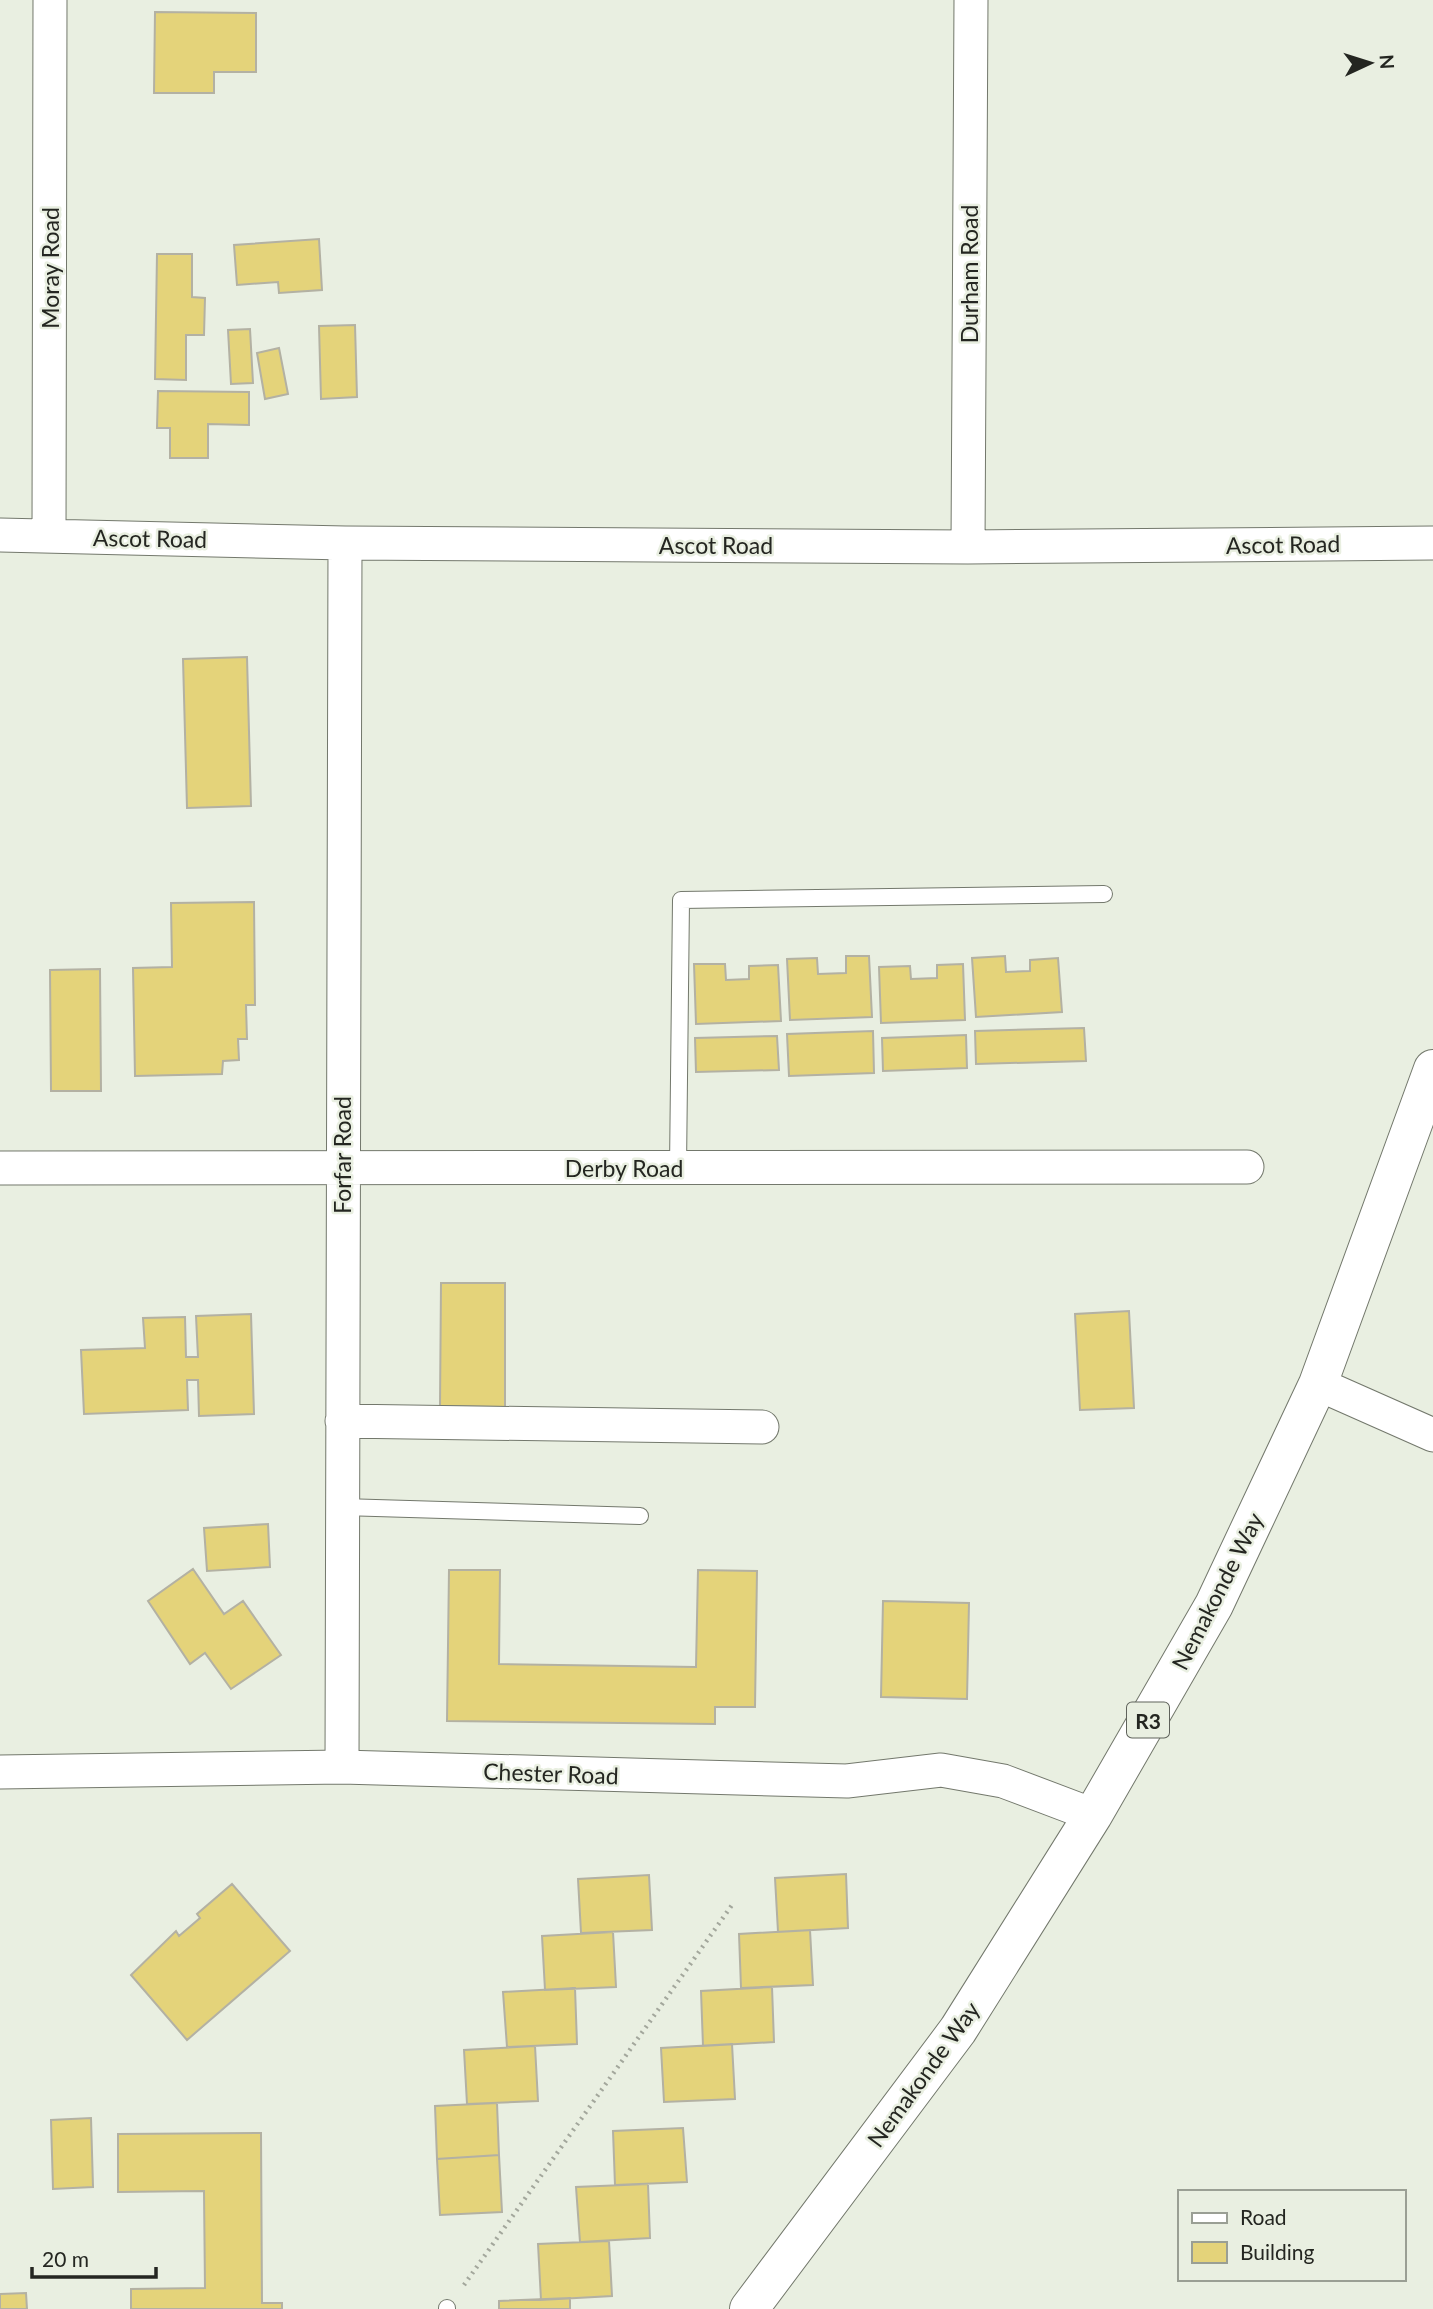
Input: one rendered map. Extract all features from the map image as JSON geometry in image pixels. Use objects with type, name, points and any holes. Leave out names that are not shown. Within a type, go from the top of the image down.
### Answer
[{"type":"highway","name":"Nemakonde Way","points":[[749,2309],[958,2030],[1093,1815],[1213,1605],[1318,1384],[1433,1069]]},
{"type":"street","name":"Moray Road","points":[[49,536],[50,0]]},
{"type":"street","name":"Durham Road","points":[[968,547],[971,0]]},
{"type":"street","name":"Ascot Road","points":[[0,535],[345,542],[968,547],[1433,543]]},
{"type":"street","name":"Forfar Road","points":[[342,1767],[345,542]]},
{"type":"street","name":"Derby Road","points":[[0,1168],[1247,1167]]},
{"type":"street","points":[[1318,1384],[1433,1435]]},
{"type":"street","points":[[342,1421],[762,1427]]},
{"type":"street","name":"Chester Road","points":[[0,1772],[342,1767],[847,1781],[941,1770],[1003,1781],[1093,1815]]},
{"type":"lane","points":[[678,1168],[681,900],[1104,894]]},
{"type":"lane","points":[[342,1507],[640,1516]]},
{"type":"path","points":[[447,2309],[732,1905]]},
{"type":"building","points":[[155,12],[256,13],[256,72],[214,72],[214,93],[154,93]]},
{"type":"building","points":[[319,239],[322,290],[279,293],[278,282],[237,285],[234,245]]},
{"type":"building","points":[[157,254],[192,254],[192,297],[205,298],[204,335],[186,335],[186,380],[155,379]]},
{"type":"building","points":[[355,325],[357,397],[321,399],[319,326]]},
{"type":"building","points":[[250,329],[253,383],[231,384],[228,330]]},
{"type":"building","points":[[279,348],[288,394],[265,399],[257,353]]},
{"type":"building","points":[[158,391],[249,392],[249,425],[208,424],[208,458],[170,458],[170,428],[157,428]]},
{"type":"building","points":[[247,657],[251,806],[187,808],[183,659]]},
{"type":"building","points":[[254,902],[255,1005],[246,1005],[247,1039],[238,1039],[239,1060],[223,1061],[222,1074],[135,1076],[133,968],[172,967],[171,903]]},
{"type":"building","points":[[846,956],[869,956],[872,1017],[790,1020],[787,959],[817,958],[818,974],[846,973]]},
{"type":"building","points":[[1005,956],[1006,972],[1030,971],[1030,960],[1058,958],[1062,1012],[976,1017],[972,958]]},
{"type":"building","points":[[694,964],[725,964],[726,980],[749,979],[749,966],[778,965],[781,1021],[696,1024]]},
{"type":"building","points":[[963,964],[965,1020],[881,1023],[879,967],[910,966],[911,979],[937,978],[937,965]]},
{"type":"building","points":[[100,969],[101,1091],[51,1091],[50,970]]},
{"type":"building","points":[[1084,1028],[1086,1061],[976,1064],[975,1031]]},
{"type":"building","points":[[873,1031],[874,1073],[789,1076],[787,1034]]},
{"type":"building","points":[[966,1035],[967,1068],[883,1071],[882,1038]]},
{"type":"building","points":[[777,1036],[779,1070],[696,1072],[695,1038]]},
{"type":"building","points":[[441,1283],[505,1283],[505,1407],[440,1406]]},
{"type":"building","points":[[1129,1311],[1134,1408],[1080,1410],[1075,1314]]},
{"type":"building","points":[[251,1314],[254,1414],[199,1416],[198,1380],[187,1380],[188,1410],[84,1414],[81,1350],[145,1348],[143,1318],[185,1317],[186,1357],[198,1357],[196,1316]]},
{"type":"building","points":[[268,1524],[270,1567],[207,1571],[204,1528]]},
{"type":"building","points":[[193,1569],[224,1614],[243,1601],[281,1655],[231,1689],[205,1653],[190,1664],[148,1601]]},
{"type":"building","points":[[449,1570],[500,1570],[499,1664],[696,1667],[698,1570],[757,1571],[755,1707],[715,1707],[715,1724],[447,1721]]},
{"type":"building","points":[[883,1601],[969,1603],[967,1699],[881,1697]]},
{"type":"building","points":[[846,1874],[848,1928],[778,1932],[775,1878]]},
{"type":"building","points":[[649,1875],[652,1930],[581,1933],[578,1879]]},
{"type":"building","points":[[232,1884],[290,1951],[187,2040],[131,1975],[176,1931],[179,1936],[200,1918],[197,1914]]},
{"type":"building","points":[[810,1930],[813,1985],[741,1988],[739,1934]]},
{"type":"building","points":[[613,1932],[616,1987],[545,1990],[542,1936]]},
{"type":"building","points":[[772,1987],[774,2042],[703,2046],[701,1991]]},
{"type":"building","points":[[575,1988],[577,2044],[507,2047],[503,1992]]},
{"type":"building","points":[[732,2044],[735,2099],[664,2102],[661,2048]]},
{"type":"building","points":[[535,2046],[538,2101],[467,2104],[464,2050]]},
{"type":"building","points":[[497,2103],[499,2155],[437,2159],[435,2106]]},
{"type":"building","points":[[91,2118],[93,2187],[53,2189],[51,2120]]},
{"type":"building","points":[[683,2128],[687,2182],[615,2185],[613,2131]]},
{"type":"building","points":[[261,2133],[262,2303],[282,2303],[282,2309],[131,2309],[131,2289],[205,2288],[204,2191],[118,2192],[118,2134]]},
{"type":"building","points":[[499,2155],[502,2212],[440,2215],[437,2159]]},
{"type":"building","points":[[648,2184],[650,2238],[580,2242],[576,2187]]},
{"type":"building","points":[[609,2241],[612,2296],[541,2300],[538,2244]]},
{"type":"building","points":[[26,2293],[27,2309],[0,2309],[0,2294]]},
{"type":"building","points":[[570,2298],[570,2309],[499,2309],[499,2301]]}]
